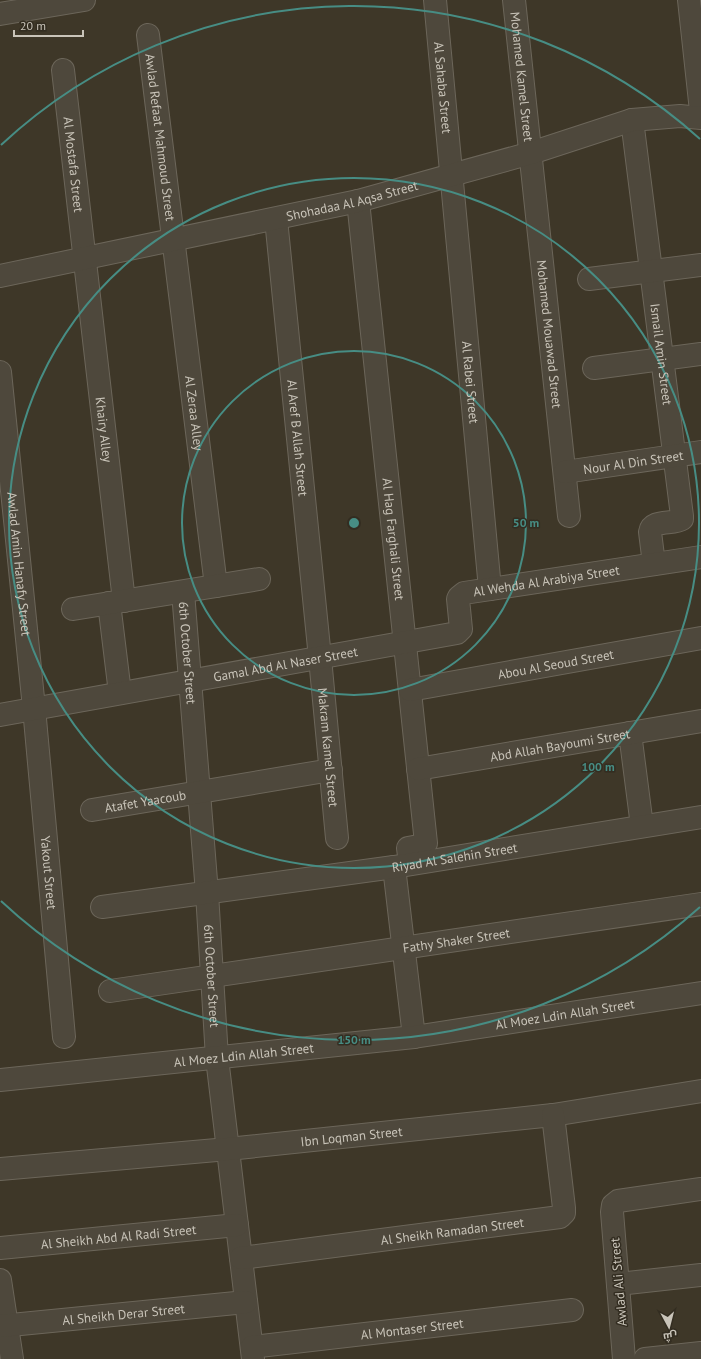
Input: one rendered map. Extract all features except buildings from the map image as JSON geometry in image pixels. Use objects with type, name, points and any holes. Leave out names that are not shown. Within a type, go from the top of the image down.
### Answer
[{"type":"street","points":[[0,14],[84,0]]},
{"type":"street","name":"Al Sahaba Street","points":[[435,0],[451,176]]},
{"type":"street","name":"Mohamed Kamel Street","points":[[514,0],[531,153]]},
{"type":"street","points":[[689,0],[701,111]]},
{"type":"street","name":"Awlad Refaat Mahmoud Street","points":[[148,35],[173,239]]},
{"type":"street","name":"Al Mostafa Street","points":[[63,70],[85,258]]},
{"type":"street","name":"Shohadaa Al Aqsa Street","points":[[0,276],[358,201],[531,153],[632,120],[674,117],[701,118]]},
{"type":"street","name":"Ismail Amin Street","points":[[632,120],[682,516],[682,519],[678,521],[654,524],[651,528],[650,532],[654,564]]},
{"type":"street","name":"Mohamed Mouawad Street","points":[[531,153],[569,516]]},
{"type":"street","name":"Al Rabei Street","points":[[451,176],[490,589]]},
{"type":"street","name":"Al Hag Farghali Street","points":[[358,201],[426,843],[424,845],[408,848],[402,865]]},
{"type":"street","name":"Al Aref B Allah Street","points":[[276,219],[320,658]]},
{"type":"street","name":"Al Zeraa Alley","points":[[173,239],[216,586]]},
{"type":"street","name":"Khairy Alley","points":[[85,258],[116,602],[120,693]]},
{"type":"street","points":[[589,279],[701,265]]},
{"type":"street","points":[[594,368],[701,354]]},
{"type":"street","name":"Awlad Amin Hanafy Street","points":[[0,372],[34,708]]},
{"type":"street","name":"Nour Al Din Street","points":[[565,472],[701,452]]},
{"type":"street","name":"Al Wehda Al Arabiya Street","points":[[405,642],[458,633],[461,629],[458,602],[459,597],[464,593],[701,557]]},
{"type":"street","points":[[73,609],[258,579]]},
{"type":"street","name":"6th October Street","points":[[183,592],[191,681],[217,1058],[252,1353]]},
{"type":"street","name":"Abou Al Seoud Street","points":[[410,690],[701,638]]},
{"type":"street","name":"Gamal Abd Al Naser Street","points":[[0,715],[405,642]]},
{"type":"street","name":"Makram Kamel Street","points":[[320,658],[337,838]]},
{"type":"street","name":"Yakout Street","points":[[34,708],[64,1037]]},
{"type":"street","name":"Abd Allah Bayoumi Street","points":[[418,769],[701,721]]},
{"type":"street","points":[[630,733],[642,826]]},
{"type":"street","name":"Atafet Yaacoub","points":[[92,810],[330,770]]},
{"type":"street","name":"Riyad Al Salehin Street","points":[[102,907],[402,865],[701,817]]},
{"type":"street","points":[[402,865],[403,948],[414,1037]]},
{"type":"street","name":"Fathy Shaker Street","points":[[110,991],[701,904]]},
{"type":"street","name":"Al Moez Ldin Allah Street","points":[[0,1080],[414,1037],[701,994]]},
{"type":"street","name":"Ibn Loqman Street","points":[[0,1169],[228,1149],[553,1115],[701,1091]]},
{"type":"street","name":"Al Sheikh Ramadan Street","points":[[241,1258],[560,1217],[564,1213],[564,1208],[553,1115]]},
{"type":"street","name":"Awlad Ali Street","points":[[624,1359],[612,1212],[613,1205],[618,1201],[701,1189]]},
{"type":"street","name":"Al Sheikh Abd Al Radi Street","points":[[0,1248],[237,1225]]},
{"type":"street","points":[[618,1284],[701,1275]]},
{"type":"street","points":[[0,1280],[4,1326],[12,1359]]},
{"type":"street","name":"Al Sheikh Derar Street","points":[[4,1326],[246,1302]]},
{"type":"street","name":"Al Montaser Street","points":[[252,1353],[572,1310]]},
{"type":"street","points":[[645,1359],[701,1353]]}]
